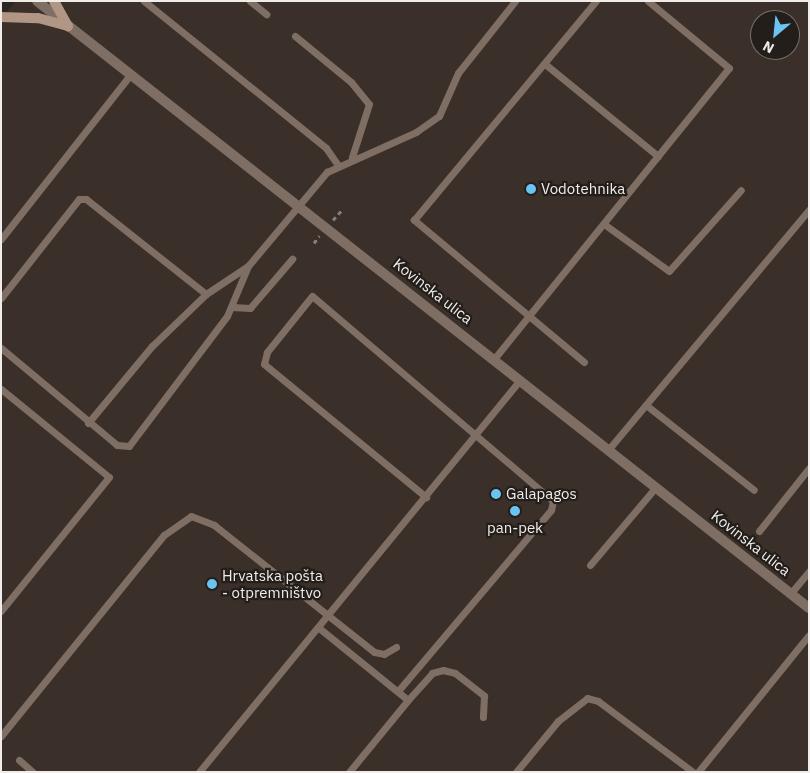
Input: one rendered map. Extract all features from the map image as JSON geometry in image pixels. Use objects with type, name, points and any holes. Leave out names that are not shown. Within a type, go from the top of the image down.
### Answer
[{"type":"main road","points":[[54,1],[68,26]]},
{"type":"main road","points":[[1,17],[38,18],[68,26]]},
{"type":"street","name":"Kovinska ulica","points":[[37,1],[299,204],[809,608]]},
{"type":"lane","points":[[144,1],[326,148],[338,165]]},
{"type":"lane","points":[[250,1],[266,14]]},
{"type":"lane","points":[[88,423],[152,346],[206,294],[248,266],[299,204],[338,165],[416,132],[439,116],[458,73],[514,1]]},
{"type":"lane","points":[[584,362],[527,318],[414,220],[596,1]]},
{"type":"lane","points":[[494,359],[729,68],[648,1]]},
{"type":"lane","points":[[295,36],[351,82],[369,104],[352,158]]},
{"type":"lane","points":[[545,64],[658,156]]},
{"type":"lane","points":[[1,239],[131,74]]},
{"type":"lane","points":[[604,224],[669,270],[741,190]]},
{"type":"lane","points":[[1,298],[79,199],[86,199],[206,294]]},
{"type":"lane","points":[[608,450],[809,210]]},
{"type":"lane","points":[[232,307],[250,308],[292,259]]},
{"type":"lane","points":[[1,348],[88,423],[122,449],[129,446],[232,307],[248,266]]},
{"type":"lane","points":[[398,691],[551,510],[553,501],[546,492],[476,432],[312,296],[267,352],[264,364],[426,497]]},
{"type":"lane","points":[[200,772],[520,380]]},
{"type":"lane","points":[[1,388],[109,477],[1,611]]},
{"type":"lane","points":[[646,405],[754,490]]},
{"type":"lane","points":[[759,531],[809,468]]},
{"type":"lane","points":[[590,564],[656,487]]},
{"type":"lane","points":[[1,736],[179,520],[191,516],[214,525],[374,652],[384,654],[396,647]]},
{"type":"lane","points":[[790,594],[809,571]]},
{"type":"lane","points":[[319,628],[408,700]]},
{"type":"lane","points":[[698,772],[809,635]]},
{"type":"lane","points":[[349,772],[432,673],[443,670],[455,672],[484,696],[483,717]]},
{"type":"lane","points":[[516,772],[558,721],[587,698],[598,701],[693,772]]},
{"type":"lane","points":[[19,760],[33,772]]},
{"type":"shaded area","points":[[16,1],[809,1],[809,772],[1,772],[1,19]]},
{"type":"place","name":"Vodotehnika","points":[[531,189]]},
{"type":"place","name":"Galapagos","points":[[496,494]]},
{"type":"place","name":"pan-pek","points":[[515,511]]},
{"type":"place","name":"Hrvatska pošta - otpremništvo","points":[[212,584]]}]
